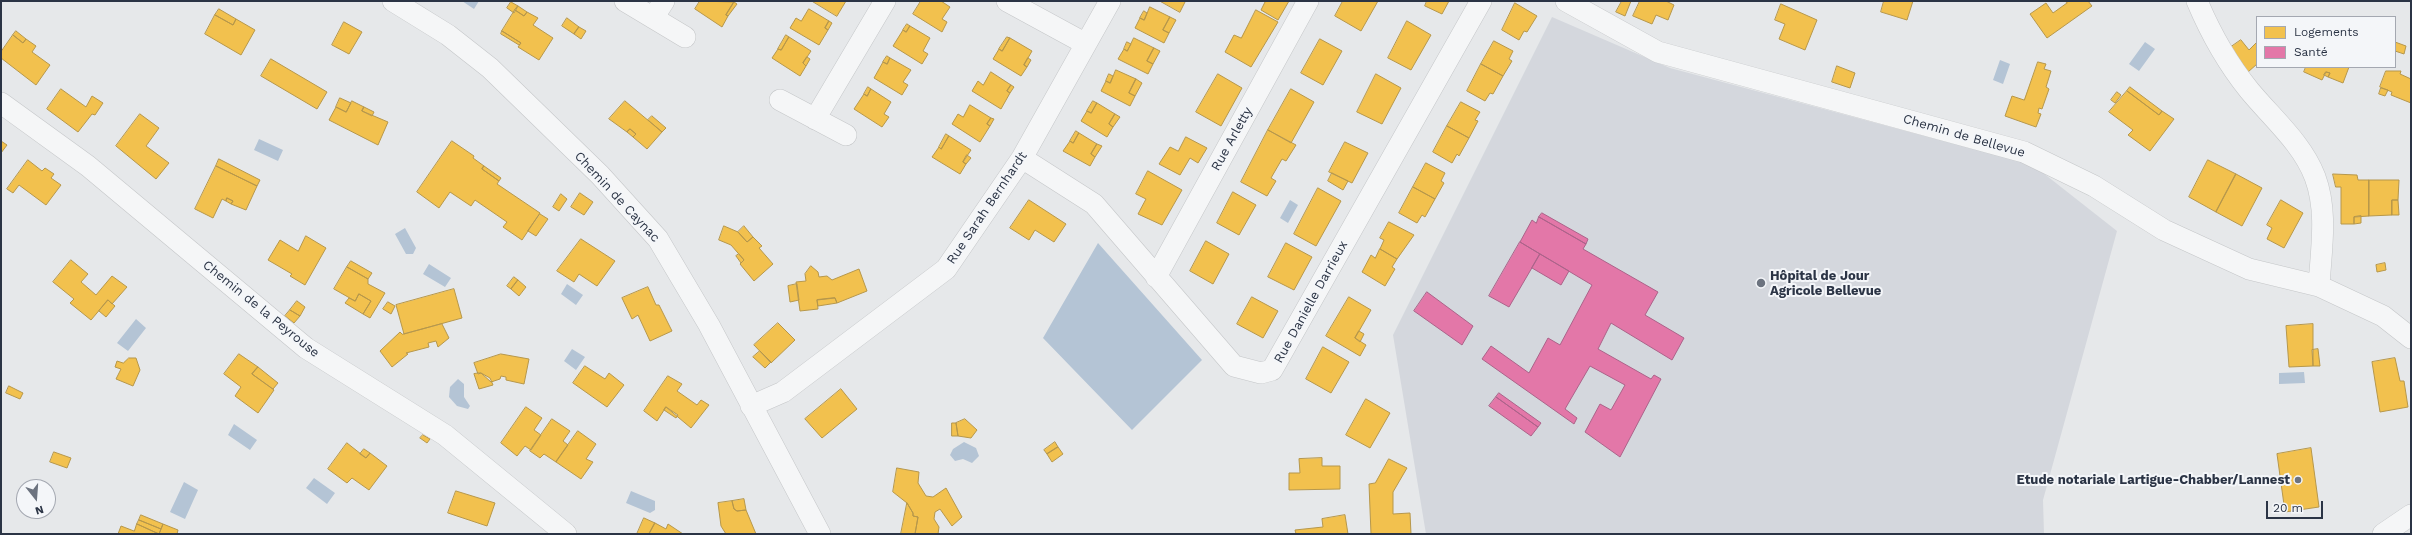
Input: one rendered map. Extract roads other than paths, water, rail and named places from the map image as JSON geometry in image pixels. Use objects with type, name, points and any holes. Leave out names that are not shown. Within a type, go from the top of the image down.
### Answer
[{"type":"street","name":"Chemin de Caynac","points":[[393,1],[448,35],[490,68],[600,175],[658,239],[709,325],[820,534]]},
{"type":"street","points":[[624,1],[658,9],[685,37]]},
{"type":"street","points":[[815,119],[885,1]]},
{"type":"street","points":[[1007,1],[1086,44]]},
{"type":"street","name":"Rue Sarah Bernhardt","points":[[751,406],[783,392],[946,269],[1022,158],[1110,1]]},
{"type":"street","name":"Rue Arletty","points":[[1156,277],[1308,1]]},
{"type":"street","name":"Rue Danielle Darrieux","points":[[1022,158],[1094,204],[1234,366],[1261,373],[1272,370],[1481,1]]},
{"type":"street","name":"Chemin de Bellevue","points":[[1566,1],[1658,52],[2024,152],[2094,186],[2164,230],[2242,266],[2319,286],[2383,316],[2411,338]]},
{"type":"street","points":[[2197,1],[2217,42],[2248,89],[2300,148],[2315,177],[2324,215],[2319,286]]},
{"type":"street","points":[[780,100],[846,135]]},
{"type":"street","name":"Chemin de la Peyrouse","points":[[1,103],[88,166],[306,348],[438,430],[566,534]]},
{"type":"street","points":[[2383,534],[2411,515]]},
{"type":"water","points":[[462,1],[479,1],[474,9]]},
{"type":"water","points":[[2145,42],[2155,49],[2139,71],[2129,64]]},
{"type":"water","points":[[2000,60],[2010,64],[2003,84],[1993,80]]},
{"type":"water","points":[[259,139],[283,150],[278,161],[254,150]]},
{"type":"water","points":[[1290,200],[1298,205],[1288,223],[1280,218]]},
{"type":"water","points":[[405,228],[416,248],[413,254],[406,254],[395,234]]},
{"type":"water","points":[[1098,243],[1202,360],[1132,430],[1043,338]]},
{"type":"water","points":[[429,264],[451,278],[445,287],[423,274]]},
{"type":"water","points":[[567,284],[583,295],[576,305],[561,294]]},
{"type":"water","points":[[136,319],[146,328],[128,351],[117,343]]},
{"type":"water","points":[[572,349],[585,357],[576,370],[564,361]]},
{"type":"water","points":[[2304,372],[2305,383],[2279,384],[2279,373]]},
{"type":"water","points":[[458,379],[464,384],[464,397],[470,406],[468,409],[457,406],[449,397],[450,387]]},
{"type":"water","points":[[234,424],[257,440],[250,450],[228,435]]},
{"type":"water","points":[[964,442],[976,448],[979,456],[972,463],[963,459],[955,461],[950,455],[953,449]]},
{"type":"water","points":[[314,478],[335,493],[327,504],[306,488]]},
{"type":"water","points":[[184,482],[198,490],[185,519],[170,512]]},
{"type":"water","points":[[631,491],[655,501],[655,510],[650,513],[626,503]]},
{"type":"place","name":"Hôpital de Jour Agricole Bellevue","points":[[1761,283]]},
{"type":"place","name":"Etude notariale Lartigue-Chabber/Lannest","points":[[2298,480]]}]
